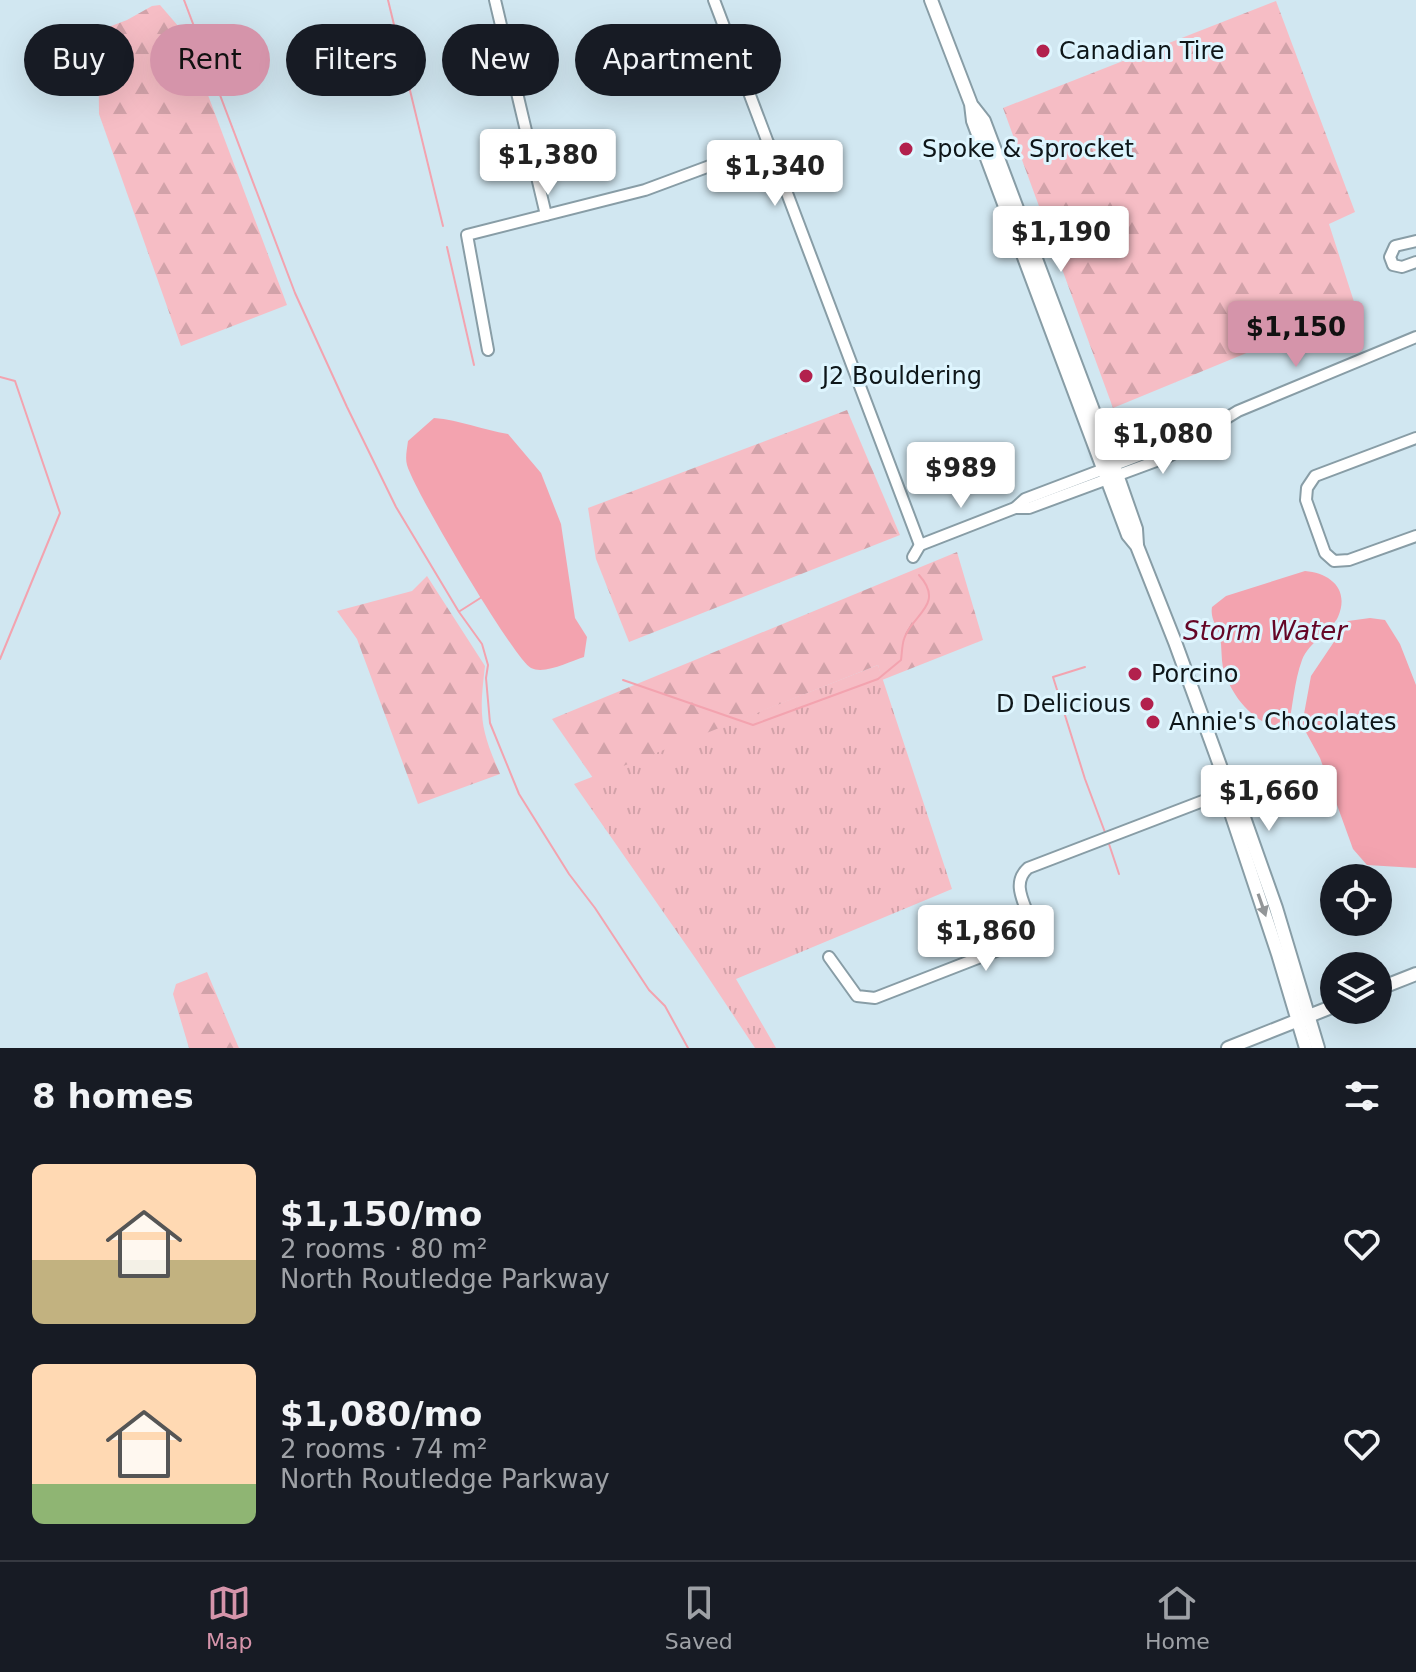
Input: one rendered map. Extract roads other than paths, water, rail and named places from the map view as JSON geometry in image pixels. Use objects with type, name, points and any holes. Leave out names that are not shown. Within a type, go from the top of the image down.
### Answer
[{"type":"main road","points":[[931,0],[971,104],[973,121],[1111,472],[1128,535],[1137,546],[1175,642],[1234,804],[1242,812],[1258,857],[1303,1018],[1306,1048]]},
{"type":"main road","points":[[1392,983],[1416,974]]},
{"type":"main road","points":[[1228,1048],[1320,1011]]},
{"type":"main road","points":[[1303,1018],[1318,1048]]},
{"type":"street","points":[[495,0],[546,215]]},
{"type":"street","points":[[714,0],[920,545]]},
{"type":"street","points":[[488,350],[467,235],[645,190],[769,144]]},
{"type":"street","points":[[1416,241],[1395,246],[1390,257],[1393,265],[1398,267],[1416,262]]},
{"type":"street","points":[[913,557],[920,545],[1015,508],[1025,499],[1111,472],[1183,439],[1194,438],[1238,411],[1416,337]]},
{"type":"street","points":[[1416,438],[1315,476],[1307,488],[1306,500],[1325,553],[1334,561],[1349,560],[1416,536]]},
{"type":"street","points":[[829,957],[857,996],[875,998],[1014,944],[1026,938],[1032,927],[1018,883],[1023,873],[1229,791]]},
{"type":"water","points":[[434,418],[508,434],[541,473],[561,524],[575,618],[587,637],[584,657],[550,669],[531,668],[486,606],[427,506],[407,465],[408,441]]},
{"type":"water","name":"Storm Water","points":[[1305,571],[1322,575],[1335,584],[1341,607],[1335,622],[1302,660],[1288,729],[1256,717],[1232,690],[1223,668],[1220,636],[1212,607],[1226,596]]},
{"type":"water","name":"Storm Water","points":[[1370,618],[1385,620],[1400,644],[1416,685],[1416,868],[1366,864],[1353,849],[1320,758],[1302,725],[1311,676],[1348,621]]},
{"type":"waterway","points":[[184,0],[295,293],[347,407],[396,507],[459,612],[482,644],[488,665],[486,678],[490,723],[519,794],[569,874],[649,990],[665,1006],[688,1048]]},
{"type":"waterway","points":[[388,0],[443,226]]},
{"type":"waterway","points":[[447,247],[474,365]]},
{"type":"waterway","points":[[0,377],[15,381],[60,513],[0,659]]},
{"type":"waterway","points":[[623,680],[753,725],[878,679],[901,660],[903,641],[928,602],[929,594],[919,575]]},
{"type":"waterway","points":[[460,611],[482,597]]},
{"type":"waterway","points":[[1085,667],[1053,677],[1106,835]]},
{"type":"waterway","points":[[1108,841],[1119,874]]},
{"type":"place","name":"Canadian Tire","points":[[1043,51]]},
{"type":"place","name":"Spoke & Sprocket","points":[[906,149]]},
{"type":"place","name":"J2 Bouldering","points":[[806,376]]},
{"type":"place","name":"Porcino","points":[[1135,674]]},
{"type":"place","name":"D Delicious","points":[[1147,704]]},
{"type":"place","name":"Annie's Chocolates","points":[[1153,722]]}]
